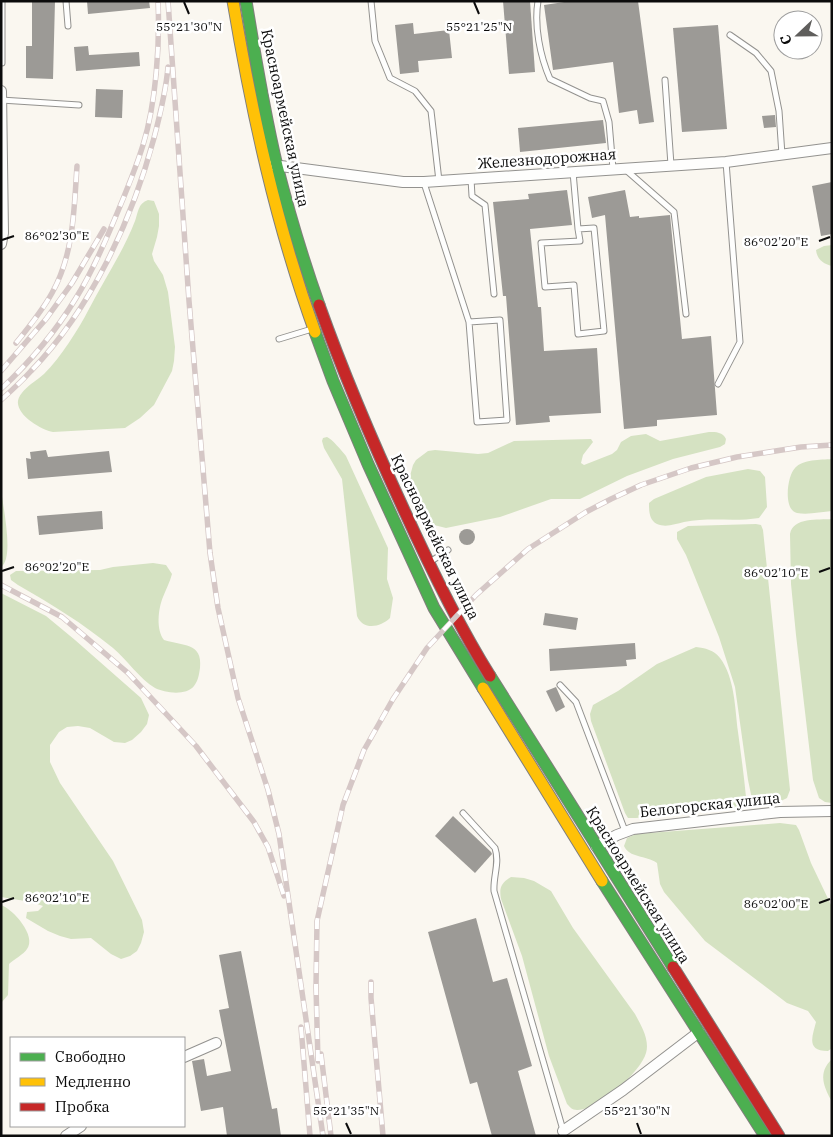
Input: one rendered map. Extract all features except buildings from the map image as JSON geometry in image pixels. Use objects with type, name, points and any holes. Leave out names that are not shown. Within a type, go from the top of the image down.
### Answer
[{"type":"main road","name":"Красноармейская улица","points":[[233,1],[249,94],[265,164],[292,265],[333,381],[368,464],[440,620],[585,854],[765,1136]]},
{"type":"main road","name":"Красноармейская улица","points":[[246,1],[277,166],[301,251],[325,325],[345,378],[428,563],[445,599],[478,657],[779,1136]]},
{"type":"street","points":[[1,92],[3,233],[1,244]]},
{"type":"street","name":"Железнодорожная","points":[[265,164],[383,180],[439,182],[726,162],[832,148]]},
{"type":"street","name":"Белогорская улица","points":[[596,846],[626,831],[642,828],[780,812],[832,811]]},
{"type":"street","points":[[563,1134],[699,1032]]},
{"type":"street","points":[[185,1057],[216,1042]]},
{"type":"street","points":[[66,1136],[80,1127]]},
{"type":"lane","points":[[2,1],[2,63]]},
{"type":"lane","points":[[66,1],[68,26]]},
{"type":"lane","points":[[371,1],[375,41],[390,78],[416,91],[431,111],[439,182]]},
{"type":"lane","points":[[538,1],[539,41],[543,63],[550,79],[590,98],[603,101],[609,122],[613,169]]},
{"type":"lane","points":[[730,35],[756,54],[770,71],[779,111],[782,154]]},
{"type":"lane","points":[[665,80],[671,165]]},
{"type":"lane","points":[[2,100],[79,105]]},
{"type":"lane","points":[[718,384],[740,342],[726,162]]},
{"type":"lane","points":[[624,168],[674,212],[686,314]]},
{"type":"lane","points":[[572,172],[578,229],[580,240],[541,243],[545,287],[574,285],[578,334],[604,331],[594,228],[578,229]]},
{"type":"lane","points":[[471,179],[472,196],[485,204],[494,294]]},
{"type":"lane","points":[[424,182],[469,322],[477,422],[507,420],[500,320],[469,322]]},
{"type":"lane","points":[[279,339],[314,329]]},
{"type":"lane","points":[[428,563],[448,550]]},
{"type":"lane","points":[[560,685],[576,702],[626,831]]},
{"type":"lane","points":[[463,813],[496,848],[498,855],[494,891],[563,1134]]},
{"type":"green space","points":[[148,200],[154,201],[159,214],[159,226],[152,254],[163,275],[168,292],[175,347],[172,371],[154,405],[125,428],[48,431],[25,416],[18,406],[19,397],[25,389],[44,374],[57,360],[69,343],[119,255],[140,206]]},
{"type":"green space","points":[[832,245],[832,266],[821,261],[816,250]]},
{"type":"green space","points":[[717,432],[723,435],[726,439],[725,444],[673,459],[627,476],[580,499],[551,499],[500,517],[446,528],[434,525],[429,519],[415,497],[410,483],[413,465],[416,460],[428,451],[478,454],[488,453],[514,441],[591,439],[593,442],[583,455],[581,463],[584,465],[612,454],[617,450],[621,442],[631,436],[646,434],[660,441]]},
{"type":"green space","points":[[327,437],[346,456],[388,548],[387,579],[393,598],[390,618],[382,624],[368,626],[363,624],[357,616],[342,479],[324,448],[322,441],[323,438]]},
{"type":"green space","points":[[832,459],[832,511],[806,514],[793,511],[788,500],[788,485],[795,468],[807,461]]},
{"type":"green space","points":[[748,469],[760,471],[765,477],[767,507],[759,518],[693,521],[664,526],[657,524],[651,518],[649,503],[654,499],[706,477]]},
{"type":"green space","points":[[1,488],[7,530],[7,553],[5,562],[1,567]]},
{"type":"green space","points":[[832,519],[832,803],[825,802],[819,798],[813,780],[791,584],[790,534],[792,529],[801,522]]},
{"type":"green space","points":[[761,525],[763,530],[790,790],[787,798],[781,801],[757,804],[752,799],[748,780],[735,687],[719,637],[686,555],[677,539],[677,532],[688,526]]},
{"type":"green space","points":[[153,563],[166,565],[172,574],[160,607],[159,625],[161,636],[164,640],[195,649],[200,660],[198,678],[194,686],[186,691],[170,692],[155,688],[101,639],[67,615],[18,585],[11,580],[10,575],[16,571],[100,570]]},
{"type":"green space","points":[[1,593],[46,616],[141,698],[149,715],[147,724],[141,732],[125,743],[114,742],[90,728],[78,726],[67,727],[59,732],[50,745],[50,762],[60,783],[113,861],[142,920],[144,932],[141,943],[137,951],[130,956],[121,959],[111,954],[91,938],[71,939],[48,931],[26,918],[27,912],[38,911],[43,906],[1,897]]},
{"type":"green space","points":[[696,647],[709,650],[718,655],[729,675],[735,704],[745,800],[740,806],[730,809],[628,818],[591,721],[590,714],[593,705],[618,691],[657,664]]},
{"type":"green space","points":[[780,823],[796,825],[811,863],[832,907],[832,1048],[828,1051],[816,1048],[813,1045],[812,1037],[816,1022],[808,1011],[787,1003],[705,941],[664,892],[660,884],[657,863],[630,853],[624,846],[627,838],[636,834]]},
{"type":"green space","points":[[511,877],[534,881],[551,891],[573,928],[635,1014],[644,1033],[647,1043],[646,1053],[636,1070],[617,1089],[586,1109],[575,1110],[567,1104],[549,1056],[522,956],[501,899],[500,892],[502,886]]},
{"type":"green space","points":[[1,905],[17,917],[26,930],[29,944],[25,951],[9,964],[8,995],[1,1003]]},
{"type":"green space","points":[[832,1059],[832,1102],[823,1080],[823,1075],[827,1064]]},
{"type":"railway","points":[[1,389],[41,346],[68,310],[96,261],[125,194],[143,145],[151,111],[158,55],[158,1]]},
{"type":"railway","points":[[168,1],[189,301],[210,553],[218,608],[238,698],[268,790],[279,834],[323,1136]]},
{"type":"railway","points":[[1,400],[28,375],[53,347],[90,292],[107,262],[134,200],[145,169],[161,112],[168,67]]},
{"type":"railway","points":[[16,343],[48,300],[65,263],[72,231],[77,166]]},
{"type":"railway","points":[[1,371],[46,319],[72,283],[104,229]]},
{"type":"railway","points":[[318,1061],[317,921],[343,805],[364,750],[393,699],[427,648],[476,595],[528,549],[586,512],[611,499],[641,485],[691,468],[737,457],[801,447],[832,445]]},
{"type":"railway","points":[[1,585],[62,617],[128,673],[196,746],[254,822],[268,847],[284,896]]},
{"type":"railway","points":[[371,982],[383,1136]]},
{"type":"railway","points":[[301,1027],[310,1136]]},
{"type":"railway","points":[[321,1054],[331,1136]]},
{"type":"traffic: fast","points":[[246,1],[264,105],[277,166],[296,236],[319,305]]},
{"type":"traffic: fast","points":[[315,332],[333,381],[368,464],[434,608],[483,688]]},
{"type":"traffic: fast","points":[[490,676],[673,967]]},
{"type":"traffic: fast","points":[[602,881],[765,1136]]},
{"type":"traffic: slow","points":[[233,1],[248,85],[266,168],[288,251],[315,332]]},
{"type":"traffic: slow","points":[[483,688],[602,881]]},
{"type":"traffic: jam","points":[[319,305],[338,357],[381,460],[434,574],[490,676]]},
{"type":"traffic: jam","points":[[673,967],[779,1136]]}]
